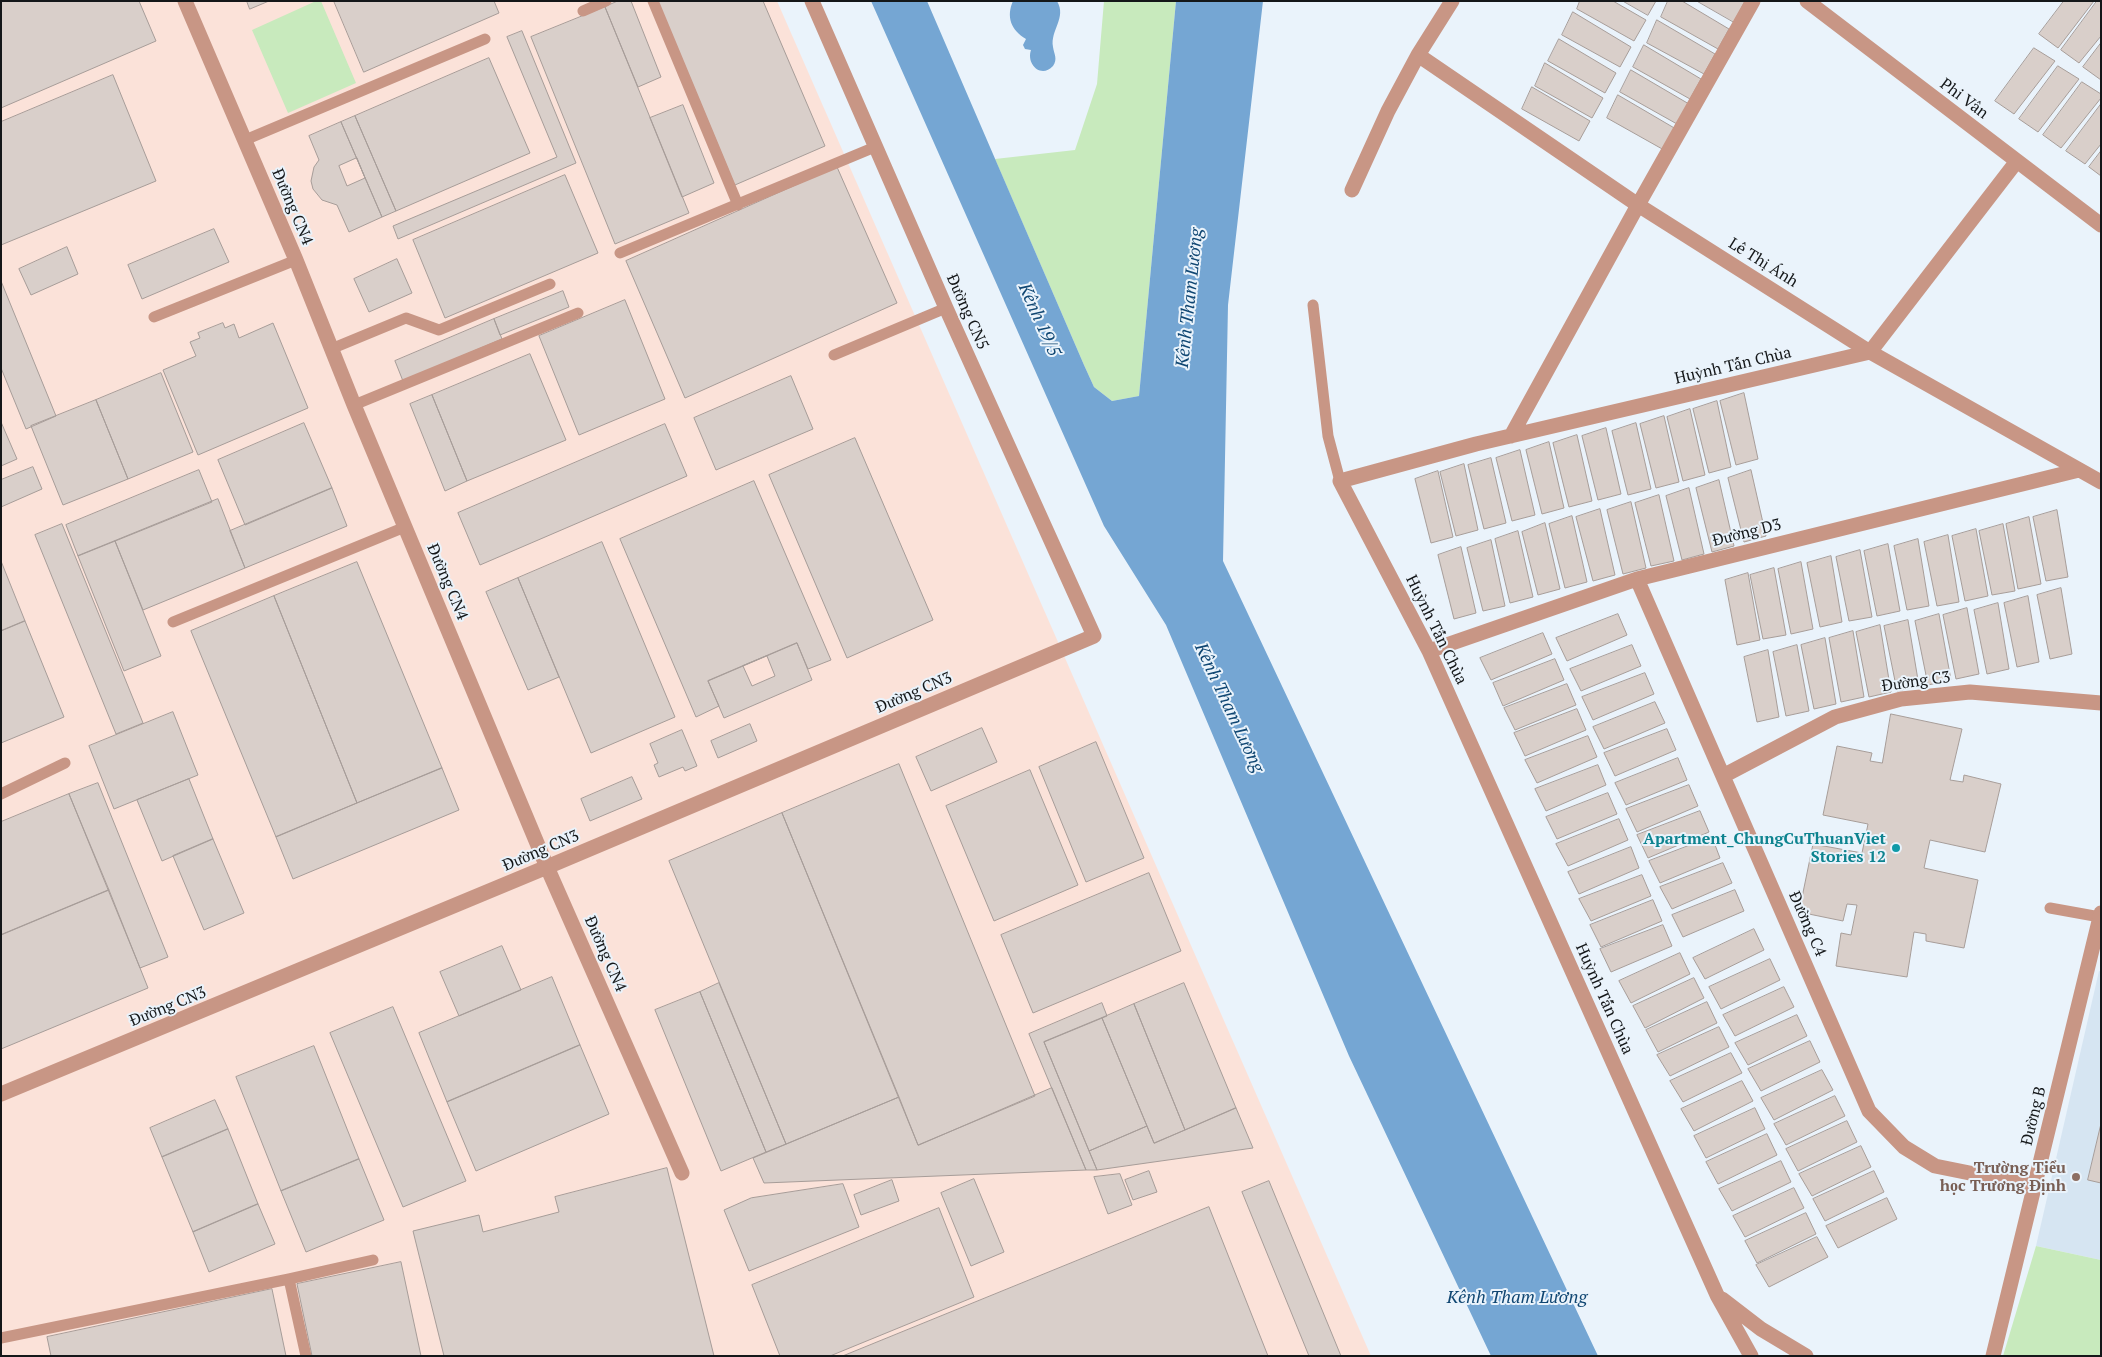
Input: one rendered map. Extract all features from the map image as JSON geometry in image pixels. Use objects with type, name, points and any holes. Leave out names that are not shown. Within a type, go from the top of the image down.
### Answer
[{"type":"street","name":"Đường CN4","points":[[185,1],[296,260],[354,406],[548,867],[682,1173]]},
{"type":"street","name":"Đường CN5","points":[[812,1],[946,308],[1094,636]]},
{"type":"street","points":[[1352,190],[1388,111],[1418,55],[1452,1]]},
{"type":"street","points":[[1511,436],[1753,1]]},
{"type":"street","name":"Phi Vân","points":[[1807,1],[2101,226]]},
{"type":"street","name":"Lê Thị Ánh","points":[[1418,55],[1638,205],[1870,352],[2101,482]]},
{"type":"street","points":[[1870,352],[2017,161]]},
{"type":"street","name":"Huỳnh Tấn Chùa","points":[[1751,1356],[1717,1295],[1429,651],[1340,480],[1511,436],[1870,352]]},
{"type":"street","name":"Đường D3","points":[[1429,651],[1637,579],[2078,470]]},
{"type":"street","name":"Đường C4","points":[[1637,579],[1869,1111],[1904,1147],[1935,1166],[2034,1186]]},
{"type":"street","name":"Đường CN3","points":[[1,1094],[548,867],[1094,636]]},
{"type":"street","name":"Đường C3","points":[[1723,776],[1835,718],[1902,699],[1970,692],[2101,703]]},
{"type":"street","name":"Đường B","points":[[1993,1356],[2034,1186],[2096,950],[2100,915]]},
{"type":"street","name":"Huỳnh Tấn Chùa","points":[[1717,1295],[1761,1330],[1806,1356]]},
{"type":"lane","points":[[583,11],[606,1]]},
{"type":"lane","points":[[653,1],[738,205]]},
{"type":"lane","points":[[245,140],[485,38]]},
{"type":"lane","points":[[620,253],[875,147]]},
{"type":"lane","points":[[154,317],[296,260]]},
{"type":"lane","points":[[332,349],[406,318],[439,330],[550,284]]},
{"type":"lane","points":[[1313,305],[1328,436],[1340,480]]},
{"type":"lane","points":[[834,355],[946,308]]},
{"type":"lane","points":[[354,406],[578,313]]},
{"type":"lane","points":[[173,622],[405,527]]},
{"type":"lane","points":[[1,794],[65,763]]},
{"type":"lane","points":[[2050,908],[2100,915]]},
{"type":"lane","points":[[1,1338],[373,1260]]},
{"type":"lane","points":[[289,1279],[306,1356]]},
{"type":"shaded area","points":[[1,1],[777,1],[1371,1356],[1,1356]]},
{"type":"shaded area","name":"Trường Tiểu học Trương Định","points":[[2099,971],[2101,972],[2101,1260],[2036,1246]]},
{"type":"green space","points":[[316,1],[321,1],[356,83],[288,113],[252,30]]},
{"type":"green space","points":[[1104,1],[1176,1],[1139,396],[1112,401],[1094,387],[995,159],[1075,150],[1097,84]]},
{"type":"green space","points":[[2036,1246],[2101,1260],[2101,1356],[2003,1356]]},
{"type":"water","name":"Kênh Tham Lương","points":[[871,1],[927,1],[1094,387],[1112,401],[1139,396],[1176,1],[1263,1],[1228,305],[1223,561],[1598,1356],[1491,1356],[1349,1056],[1166,625],[1104,526]]},
{"type":"water","points":[[1013,1],[1057,1],[1060,13],[1053,41],[1055,61],[1048,70],[1039,70],[1033,65],[1030,55],[1031,50],[1025,49],[1023,45],[1026,39],[1013,27],[1010,12]]},
{"type":"building","points":[[1,1],[139,1],[156,41],[1,108]]},
{"type":"building","points":[[247,1],[269,1],[250,9]]},
{"type":"building","points":[[334,1],[494,1],[499,13],[364,72]]},
{"type":"building","points":[[618,1],[631,1],[661,77],[638,87],[605,7]]},
{"type":"building","points":[[658,1],[763,1],[825,146],[735,185]]},
{"type":"building","points":[[1580,1],[1613,1],[1646,20],[1634,41],[1577,9]]},
{"type":"building","points":[[1623,1],[1656,1],[1648,15]]},
{"type":"building","points":[[1668,1],[1682,1],[1729,29],[1718,49],[1661,17]]},
{"type":"building","points":[[1697,1],[1745,1],[1734,22]]},
{"type":"building","points":[[2064,1],[2094,1],[2058,48],[2039,34]]},
{"type":"building","points":[[2097,1],[2101,1],[2101,36],[2079,63],[2061,50]]},
{"type":"building","points":[[605,7],[689,213],[615,244],[531,37]]},
{"type":"building","points":[[1573,12],[1631,47],[1620,67],[1562,35]]},
{"type":"building","points":[[1657,20],[1715,54],[1704,74],[1647,43]]},
{"type":"building","points":[[522,31],[576,163],[398,239],[393,226],[557,157],[507,37]]},
{"type":"building","points":[[1559,39],[1616,73],[1605,93],[1548,61]]},
{"type":"building","points":[[2101,43],[2101,80],[2083,67]]},
{"type":"building","points":[[1644,45],[1701,79],[1690,99],[1633,67]]},
{"type":"building","points":[[2034,48],[2055,61],[2014,114],[1995,101]]},
{"type":"building","points":[[489,58],[530,153],[396,211],[355,116]]},
{"type":"building","points":[[1545,63],[1603,98],[1592,118],[1535,86]]},
{"type":"building","points":[[2058,66],[2079,79],[2038,132],[2019,119]]},
{"type":"building","points":[[1631,70],[1689,104],[1677,124],[1620,92]]},
{"type":"building","points":[[113,75],[156,181],[1,245],[1,122]]},
{"type":"building","points":[[2082,82],[2101,94],[2101,98],[2061,148],[2043,135]]},
{"type":"building","points":[[1532,87],[1590,121],[1579,141],[1522,109]]},
{"type":"building","points":[[1618,95],[1676,129],[1664,150],[1607,118]]},
{"type":"building","points":[[2101,104],[2101,144],[2085,164],[2066,151]]},
{"type":"building","points":[[683,105],[714,183],[682,197],[650,118]]},
{"type":"building","points":[[355,116],[396,211],[382,217],[341,122]]},
{"type":"building","points":[[341,122],[382,217],[349,232],[337,205],[322,200],[313,189],[311,181],[314,167],[319,160],[309,136]]},
{"type":"building","points":[[2101,151],[2101,176],[2089,167]]},
{"type":"building","points":[[357,158],[365,178],[347,186],[339,166]]},
{"type":"building","points":[[837,167],[897,303],[685,398],[626,261]]},
{"type":"building","points":[[565,175],[598,253],[445,318],[413,240]]},
{"type":"building","points":[[214,229],[229,262],[142,299],[128,265]]},
{"type":"building","points":[[67,247],[78,274],[31,295],[19,269]]},
{"type":"building","points":[[397,259],[412,293],[369,312],[354,279]]},
{"type":"building","points":[[1,281],[56,416],[26,429],[1,368]]},
{"type":"building","points":[[563,291],[569,307],[500,335],[494,319]]},
{"type":"building","points":[[625,300],[665,399],[579,435],[539,336]]},
{"type":"building","points":[[494,319],[502,339],[403,381],[395,361]]},
{"type":"building","points":[[223,323],[225,328],[234,324],[239,338],[273,323],[308,408],[198,455],[163,370],[196,356],[190,342],[200,338],[198,333]]},
{"type":"building","points":[[530,354],[566,440],[467,481],[432,395]]},
{"type":"building","points":[[161,373],[193,452],[128,479],[96,400]]},
{"type":"building","points":[[791,376],[813,429],[716,470],[694,418]]},
{"type":"building","points":[[1744,393],[1758,459],[1736,465],[1720,401]]},
{"type":"building","points":[[432,395],[467,481],[445,491],[410,404]]},
{"type":"building","points":[[96,400],[128,479],[63,505],[31,426]]},
{"type":"building","points":[[1717,401],[1731,467],[1709,473],[1693,409]]},
{"type":"building","points":[[1690,409],[1705,475],[1683,481],[1667,417]]},
{"type":"building","points":[[1664,416],[1679,482],[1656,488],[1640,424]]},
{"type":"building","points":[[1,422],[17,459],[1,466]]},
{"type":"building","points":[[304,423],[332,488],[245,525],[218,460]]},
{"type":"building","points":[[1636,423],[1651,489],[1628,495],[1612,431]]},
{"type":"building","points":[[665,424],[687,476],[480,565],[458,513]]},
{"type":"building","points":[[1606,428],[1621,494],[1598,500],[1582,436]]},
{"type":"building","points":[[1577,435],[1592,501],[1569,507],[1553,443]]},
{"type":"building","points":[[855,438],[933,620],[847,658],[769,475]]},
{"type":"building","points":[[1549,442],[1564,508],[1542,514],[1526,450]]},
{"type":"building","points":[[1520,450],[1535,515],[1512,521],[1496,458]]},
{"type":"building","points":[[1491,458],[1506,523],[1484,529],[1468,465]]},
{"type":"building","points":[[1464,464],[1478,530],[1456,536],[1440,472]]},
{"type":"building","points":[[33,467],[42,489],[1,507],[1,480]]},
{"type":"building","points":[[199,470],[212,502],[78,556],[66,525]]},
{"type":"building","points":[[1751,470],[1766,536],[1744,542],[1728,478]]},
{"type":"building","points":[[1438,471],[1453,537],[1431,543],[1415,479]]},
{"type":"building","points":[[1719,480],[1734,546],[1712,552],[1696,488]]},
{"type":"building","points":[[754,481],[831,660],[808,669],[797,643],[708,681],[719,706],[696,717],[620,539]]},
{"type":"building","points":[[332,488],[347,526],[245,568],[230,531]]},
{"type":"building","points":[[1689,488],[1704,554],[1682,560],[1666,496]]},
{"type":"building","points":[[1659,495],[1674,561],[1651,566],[1635,503]]},
{"type":"building","points":[[218,499],[245,568],[143,610],[115,541]]},
{"type":"building","points":[[1631,502],[1646,568],[1623,574],[1607,510]]},
{"type":"building","points":[[1600,509],[1615,575],[1593,581],[1576,517]]},
{"type":"building","points":[[2057,510],[2068,577],[2046,581],[2033,517]]},
{"type":"building","points":[[1572,516],[1587,582],[1565,588],[1549,524]]},
{"type":"building","points":[[2029,517],[2041,584],[2018,589],[2006,524]]},
{"type":"building","points":[[1545,523],[1560,589],[1538,595],[1522,532]]},
{"type":"building","points":[[62,524],[143,723],[116,734],[35,535]]},
{"type":"building","points":[[2003,524],[2015,591],[1992,595],[1979,531]]},
{"type":"building","points":[[1976,529],[1988,596],[1965,601],[1952,536]]},
{"type":"building","points":[[1518,531],[1533,597],[1510,603],[1495,539]]},
{"type":"building","points":[[1948,535],[1959,602],[1937,606],[1924,542]]},
{"type":"building","points":[[1918,539],[1929,606],[1907,610],[1894,546]]},
{"type":"building","points":[[1491,540],[1505,606],[1483,611],[1467,548]]},
{"type":"building","points":[[115,541],[161,656],[124,671],[78,556]]},
{"type":"building","points":[[602,542],[675,717],[591,753],[518,578]]},
{"type":"building","points":[[1888,544],[1900,611],[1877,616],[1864,551]]},
{"type":"building","points":[[1461,547],[1476,613],[1454,619],[1438,555]]},
{"type":"building","points":[[1860,550],[1872,617],[1849,621],[1836,557]]},
{"type":"building","points":[[1831,556],[1842,622],[1820,627],[1807,563]]},
{"type":"building","points":[[1,561],[25,621],[1,631]]},
{"type":"building","points":[[357,562],[442,768],[357,803],[274,596]]},
{"type":"building","points":[[1801,562],[1813,629],[1791,634],[1778,569]]},
{"type":"building","points":[[1774,568],[1786,635],[1763,639],[1750,575]]},
{"type":"building","points":[[1748,573],[1760,640],[1737,645],[1725,580]]},
{"type":"building","points":[[518,578],[559,677],[528,690],[486,592]]},
{"type":"building","points":[[2061,588],[2072,654],[2050,659],[2037,595]]},
{"type":"building","points":[[274,596],[357,803],[276,837],[191,631]]},
{"type":"building","points":[[2028,596],[2039,662],[2017,667],[2004,603]]},
{"type":"building","points":[[1998,603],[2009,669],[1987,674],[1974,610]]},
{"type":"building","points":[[1967,608],[1979,674],[1956,679],[1943,615]]},
{"type":"building","points":[[1618,614],[1627,635],[1567,661],[1556,638]]},
{"type":"building","points":[[1939,614],[1951,680],[1928,685],[1915,621]]},
{"type":"building","points":[[1908,620],[1919,686],[1897,691],[1884,626]]},
{"type":"building","points":[[25,621],[64,717],[1,743],[1,631]]},
{"type":"building","points":[[1880,625],[1891,692],[1869,697],[1856,632]]},
{"type":"building","points":[[1853,631],[1864,697],[1841,702],[1829,638]]},
{"type":"building","points":[[1543,633],[1552,654],[1491,680],[1480,658]]},
{"type":"building","points":[[1825,638],[1836,704],[1814,709],[1801,645]]},
{"type":"building","points":[[797,643],[812,680],[724,718],[708,681]]},
{"type":"building","points":[[1632,645],[1641,666],[1581,691],[1570,669]]},
{"type":"building","points":[[1797,645],[1809,711],[1786,716],[1773,652]]},
{"type":"building","points":[[1768,650],[1779,717],[1757,722],[1744,657]]},
{"type":"building","points":[[767,656],[775,676],[752,686],[743,666]]},
{"type":"building","points":[[1555,659],[1564,680],[1503,706],[1493,683]]},
{"type":"building","points":[[1645,673],[1654,694],[1593,720],[1582,697]]},
{"type":"building","points":[[1567,684],[1576,705],[1515,730],[1504,708]]},
{"type":"building","points":[[1655,702],[1665,723],[1604,749],[1593,727]]},
{"type":"building","points":[[1577,709],[1586,730],[1525,756],[1514,733]]},
{"type":"building","points":[[173,712],[198,775],[114,809],[89,746]]},
{"type":"building","name":"Apartment_ChungCuThuanViet Stories 12","points":[[1891,714],[1962,729],[1950,780],[1963,782],[1964,775],[2001,784],[1985,852],[1930,840],[1924,868],[1978,880],[1964,948],[1926,941],[1926,934],[1914,932],[1907,977],[1836,966],[1841,933],[1851,935],[1857,905],[1847,904],[1843,921],[1799,912],[1813,844],[1862,853],[1868,824],[1823,815],[1837,746],[1872,753],[1870,761],[1882,763]]},
{"type":"building","points":[[750,724],[757,741],[718,758],[711,741]]},
{"type":"building","points":[[982,728],[997,762],[931,791],[916,757]]},
{"type":"building","points":[[1667,729],[1676,750],[1615,776],[1604,753]]},
{"type":"building","points":[[682,730],[697,766],[685,771],[683,767],[659,777],[654,765],[658,763],[650,744]]},
{"type":"building","points":[[1588,736],[1597,757],[1537,783],[1525,760]]},
{"type":"building","points":[[1096,742],[1144,858],[1086,882],[1039,767]]},
{"type":"building","points":[[1678,758],[1687,780],[1626,805],[1615,783]]},
{"type":"building","points":[[899,764],[1035,1096],[918,1145],[782,813]]},
{"type":"building","points":[[1598,765],[1606,785],[1546,811],[1535,789]]},
{"type":"building","points":[[442,768],[459,810],[293,879],[276,837]]},
{"type":"building","points":[[1030,770],[1078,885],[994,921],[946,806]]},
{"type":"building","points":[[632,777],[642,799],[590,821],[581,799]]},
{"type":"building","points":[[189,779],[213,839],[162,861],[137,800]]},
{"type":"building","points":[[98,783],[168,957],[140,968],[69,794]]},
{"type":"building","points":[[1689,785],[1698,806],[1637,832],[1626,809]]},
{"type":"building","points":[[1608,793],[1617,814],[1557,839],[1546,817]]},
{"type":"building","points":[[69,794],[109,890],[1,935],[1,822]]},
{"type":"building","points":[[1700,811],[1709,832],[1648,858],[1637,835]]},
{"type":"building","points":[[782,813],[899,1097],[786,1144],[669,861]]},
{"type":"building","points":[[1619,819],[1628,840],[1568,866],[1556,844]]},
{"type":"building","points":[[1712,837],[1720,858],[1660,883],[1649,861]]},
{"type":"building","points":[[213,839],[244,913],[204,930],[173,856]]},
{"type":"building","points":[[1631,847],[1639,868],[1579,894],[1568,872]]},
{"type":"building","points":[[1723,863],[1732,883],[1672,909],[1660,887]]},
{"type":"building","points":[[1149,873],[1181,951],[1033,1013],[1001,935]]},
{"type":"building","points":[[1642,875],[1651,896],[1591,921],[1579,899]]},
{"type":"building","points":[[109,890],[148,988],[1,1049],[1,935]]},
{"type":"building","points":[[1735,890],[1744,911],[1683,937],[1672,915]]},
{"type":"building","points":[[1653,900],[1662,921],[1601,947],[1590,925]]},
{"type":"building","points":[[1663,925],[1672,946],[1611,972],[1600,949]]},
{"type":"building","points":[[1754,929],[1764,950],[1705,979],[1693,958]]},
{"type":"building","points":[[502,946],[521,990],[459,1016],[440,972]]},
{"type":"building","points":[[1680,953],[1690,974],[1631,1003],[1619,981]]},
{"type":"building","points":[[1770,959],[1780,980],[1721,1009],[1709,987]]},
{"type":"building","points":[[552,977],[580,1045],[447,1102],[419,1033]]},
{"type":"building","points":[[1694,978],[1704,998],[1645,1028],[1633,1006]]},
{"type":"building","points":[[719,983],[786,1144],[766,1152],[700,992]]},
{"type":"building","points":[[1184,983],[1236,1108],[1185,1130],[1134,1004]]},
{"type":"building","points":[[1784,987],[1794,1007],[1735,1036],[1723,1015]]},
{"type":"building","points":[[700,992],[766,1152],[721,1171],[655,1010]]},
{"type":"building","points":[[1707,1002],[1717,1023],[1658,1052],[1646,1030]]},
{"type":"building","points":[[1102,1003],[1107,1016],[1044,1042],[1097,1170],[1086,1170],[1029,1034]]},
{"type":"building","points":[[1134,1004],[1185,1130],[1154,1143],[1102,1018]]},
{"type":"building","points":[[393,1007],[466,1181],[403,1207],[330,1033]]},
{"type":"building","points":[[1797,1015],[1807,1036],[1748,1065],[1735,1043]]},
{"type":"building","points":[[1102,1018],[1147,1126],[1089,1151],[1044,1042]]},
{"type":"building","points":[[1719,1027],[1729,1047],[1670,1076],[1657,1055]]},
{"type":"building","points":[[1810,1041],[1820,1062],[1761,1091],[1748,1069]]},
{"type":"building","points":[[580,1045],[609,1114],[476,1171],[447,1102]]},
{"type":"building","points":[[314,1046],[359,1159],[281,1191],[236,1077]]},
{"type":"building","points":[[1731,1053],[1742,1073],[1683,1102],[1670,1081]]},
{"type":"building","points":[[1822,1070],[1833,1090],[1774,1120],[1761,1098]]},
{"type":"building","points":[[1742,1081],[1753,1101],[1694,1131],[1681,1109]]},
{"type":"building","points":[[1052,1088],[1086,1170],[764,1183],[753,1158],[899,1097],[918,1145]]},
{"type":"building","points":[[1835,1096],[1845,1116],[1786,1145],[1774,1124]]},
{"type":"building","points":[[215,1100],[228,1129],[162,1157],[150,1128]]},
{"type":"building","points":[[1236,1108],[1253,1148],[1097,1170],[1089,1151],[1147,1126],[1154,1143]]},
{"type":"building","points":[[1755,1108],[1765,1129],[1706,1158],[1694,1136]]},
{"type":"building","points":[[1847,1121],[1857,1142],[1798,1171],[1786,1149]]},
{"type":"building","points":[[2101,1124],[2101,1183],[2088,1180]]},
{"type":"building","points":[[228,1129],[258,1204],[193,1232],[162,1157]]},
{"type":"building","points":[[1767,1134],[1777,1155],[1718,1184],[1706,1162]]},
{"type":"building","points":[[1861,1146],[1871,1167],[1812,1196],[1799,1174]]},
{"type":"building","points":[[359,1159],[384,1220],[306,1252],[281,1191]]},
{"type":"building","points":[[1781,1161],[1791,1182],[1732,1211],[1719,1189]]},
{"type":"building","points":[[667,1168],[714,1356],[444,1356],[413,1231],[479,1215],[483,1232],[559,1212],[555,1197]]},
{"type":"building","points":[[1149,1171],[1157,1192],[1133,1200],[1125,1180]]},
{"type":"building","points":[[1874,1171],[1884,1192],[1825,1221],[1813,1199]]},
{"type":"building","points":[[1120,1174],[1132,1205],[1108,1214],[1094,1177]]},
{"type":"building","points":[[974,1179],[1004,1252],[971,1266],[941,1193]]},
{"type":"building","points":[[892,1180],[899,1201],[861,1215],[854,1195]]},
{"type":"building","points":[[1269,1181],[1341,1356],[1309,1356],[1242,1192]]},
{"type":"building","points":[[843,1184],[859,1227],[749,1271],[724,1210],[751,1198]]},
{"type":"building","points":[[1794,1188],[1804,1208],[1745,1237],[1733,1216]]},
{"type":"building","points":[[1887,1198],[1897,1219],[1838,1248],[1826,1226]]},
{"type":"building","points":[[258,1204],[275,1244],[209,1272],[193,1232]]},
{"type":"building","points":[[1209,1207],[1268,1356],[843,1356]]},
{"type":"building","points":[[939,1208],[974,1297],[830,1356],[780,1356],[752,1285]]},
{"type":"building","points":[[1806,1213],[1816,1234],[1757,1263],[1745,1241]]},
{"type":"building","points":[[1817,1237],[1828,1257],[1769,1287],[1756,1265]]},
{"type":"building","points":[[401,1262],[421,1356],[312,1356],[297,1284]]},
{"type":"building","points":[[272,1289],[286,1356],[51,1356],[47,1337]]},
{"type":"place","name":"Apartment_ChungCuThuanViet Stories 12","points":[[1896,848]]},
{"type":"place","name":"Trường Tiểu học Trương Định","points":[[2076,1177]]},
{"type":"water label","name":"Kênh 19/5","points":[[1039,320]]}]
